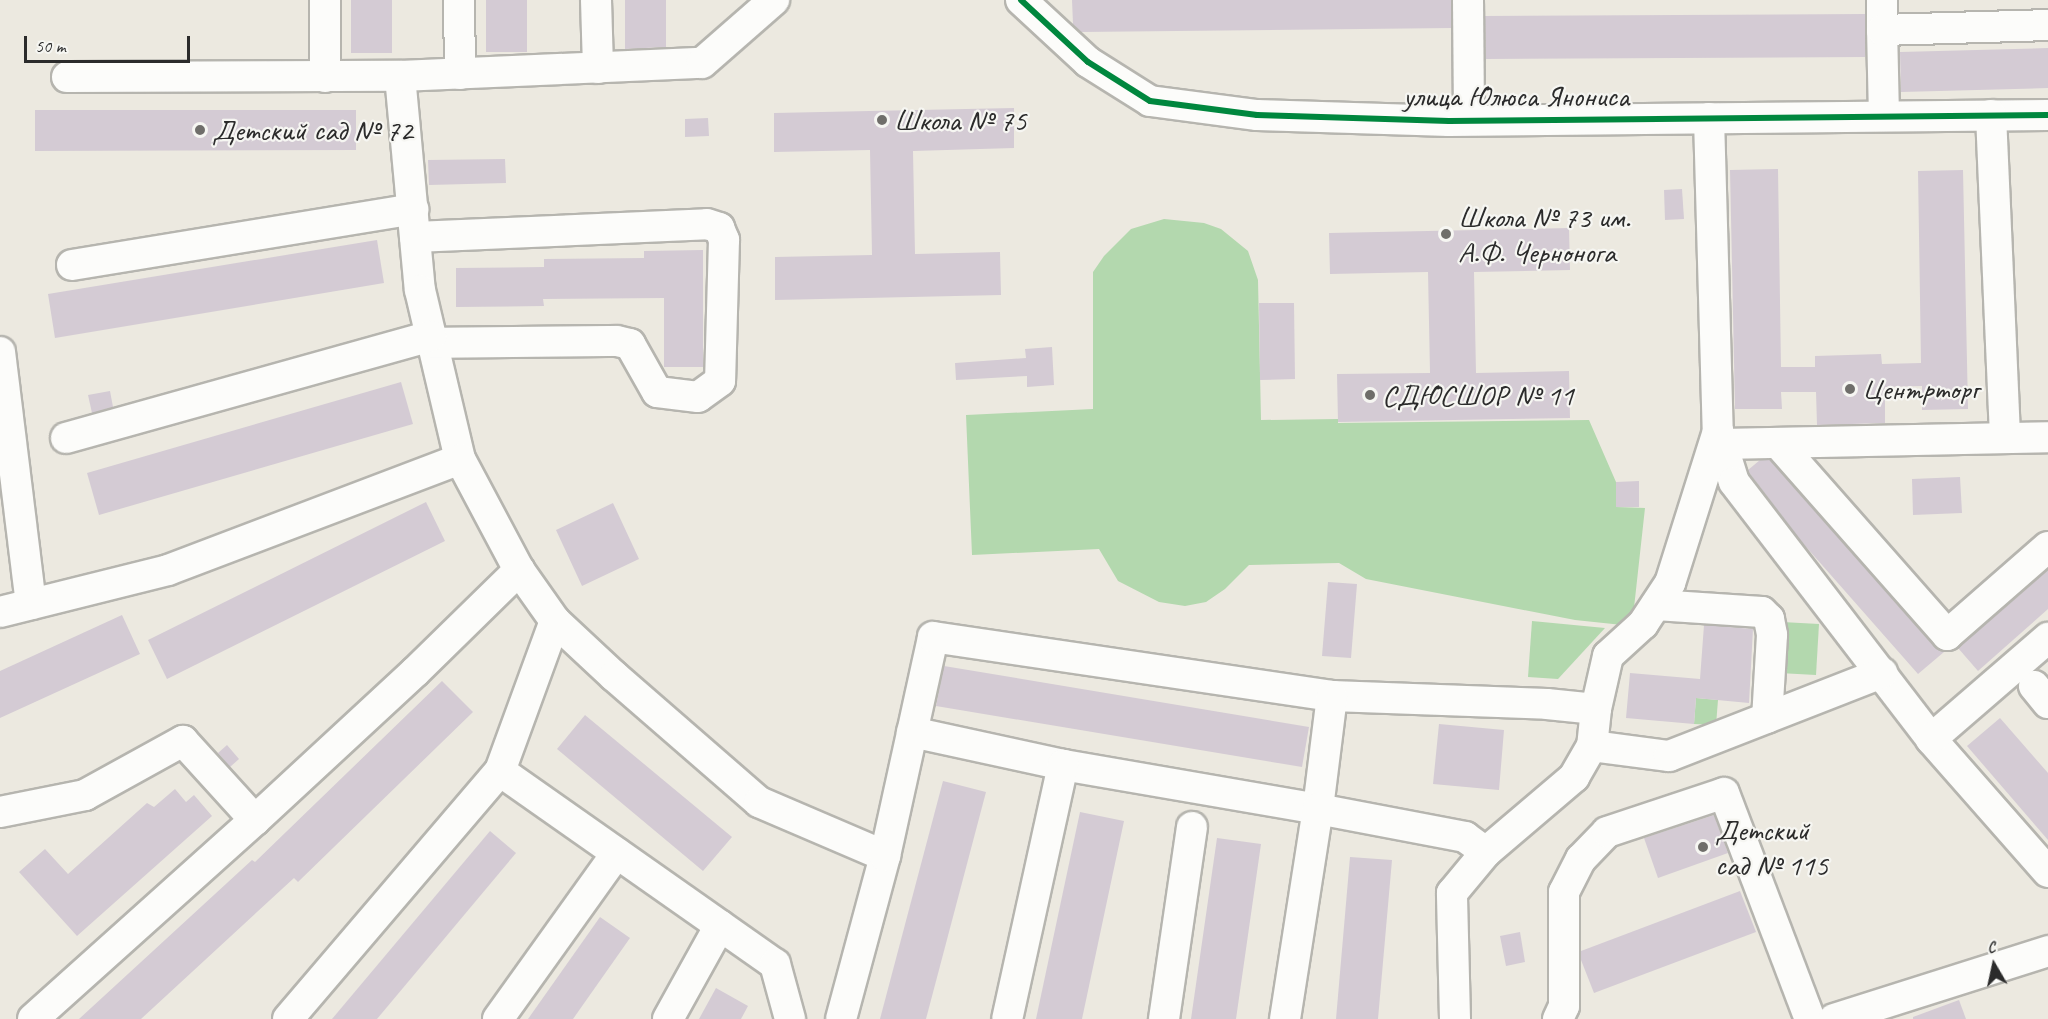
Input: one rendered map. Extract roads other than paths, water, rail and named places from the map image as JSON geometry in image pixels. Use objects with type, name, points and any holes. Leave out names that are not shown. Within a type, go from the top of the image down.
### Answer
[{"type":"street","points":[[326,0],[326,77]]},
{"type":"street","points":[[459,0],[460,74]]},
{"type":"street","points":[[596,0],[598,68]]},
{"type":"street","points":[[67,77],[400,76],[702,63],[774,0]]},
{"type":"street","name":"улица Юлюса Янониса","points":[[1021,0],[1088,62],[1150,101],[1257,116],[1469,120],[2048,115]]},
{"type":"street","points":[[1468,0],[1469,120]]},
{"type":"street","points":[[1882,0],[1884,116]]},
{"type":"street","points":[[1882,30],[2048,25]]},
{"type":"street","points":[[400,76],[420,290],[460,459],[519,570],[555,621],[614,676],[759,802],[885,856]]},
{"type":"street","points":[[1991,115],[2005,437]]},
{"type":"street","points":[[1709,118],[1720,437],[1734,482],[1931,739],[2048,872]]},
{"type":"street","points":[[66,438],[432,340],[617,341],[630,344],[657,392],[698,397],[720,381],[724,240],[719,228],[707,224],[414,223],[72,265]]},
{"type":"street","points":[[0,352],[31,604]]},
{"type":"street","points":[[1720,437],[1778,442],[2048,437]]},
{"type":"street","points":[[1455,1019],[1452,893],[1486,852],[1574,777],[1592,746],[1596,709],[1608,656],[1643,624],[1670,583],[1720,437]]},
{"type":"street","points":[[1778,442],[1947,635],[2048,547]]},
{"type":"street","points":[[0,612],[168,570],[460,459]]},
{"type":"street","points":[[33,1019],[415,672],[519,570]]},
{"type":"street","points":[[1656,605],[1762,612],[1769,620],[1772,635],[1767,718]]},
{"type":"street","points":[[288,1019],[500,771],[555,621]]},
{"type":"street","points":[[841,1019],[885,856],[933,637],[1332,696],[1547,704],[1596,709]]},
{"type":"street","points":[[1931,739],[2048,638]]},
{"type":"street","points":[[1592,746],[1669,756],[1882,673]]},
{"type":"street","points":[[1285,1019],[1318,809],[1332,696]]},
{"type":"street","points":[[912,732],[1063,765],[1465,837],[1486,852]]},
{"type":"street","points":[[0,812],[85,795],[183,741],[255,819]]},
{"type":"street","points":[[1007,1019],[1063,765]]},
{"type":"street","points":[[500,771],[775,964],[790,1019]]},
{"type":"street","points":[[1558,1019],[1564,1006],[1564,892],[1581,859],[1607,832],[1724,793],[1810,1019]]},
{"type":"street","points":[[1164,1019],[1192,827]]},
{"type":"street","points":[[498,1019],[617,853]]},
{"type":"street","points":[[668,1019],[720,925]]},
{"type":"street","points":[[1834,1019],[1890,1010],[2048,951]]},
{"type":"place","name":"Школа № 75","points":[[882,120]]},
{"type":"place","name":"Детский сад № 72","points":[[200,130]]},
{"type":"place","name":"Школа № 73 им. А.Ф. Чернонога","points":[[1446,234]]},
{"type":"place","name":"Центрторг","points":[[1850,389]]},
{"type":"place","name":"СДЮСШОР № 11","points":[[1370,395]]},
{"type":"place","name":"Детский сад № 115","points":[[1703,847]]}]
